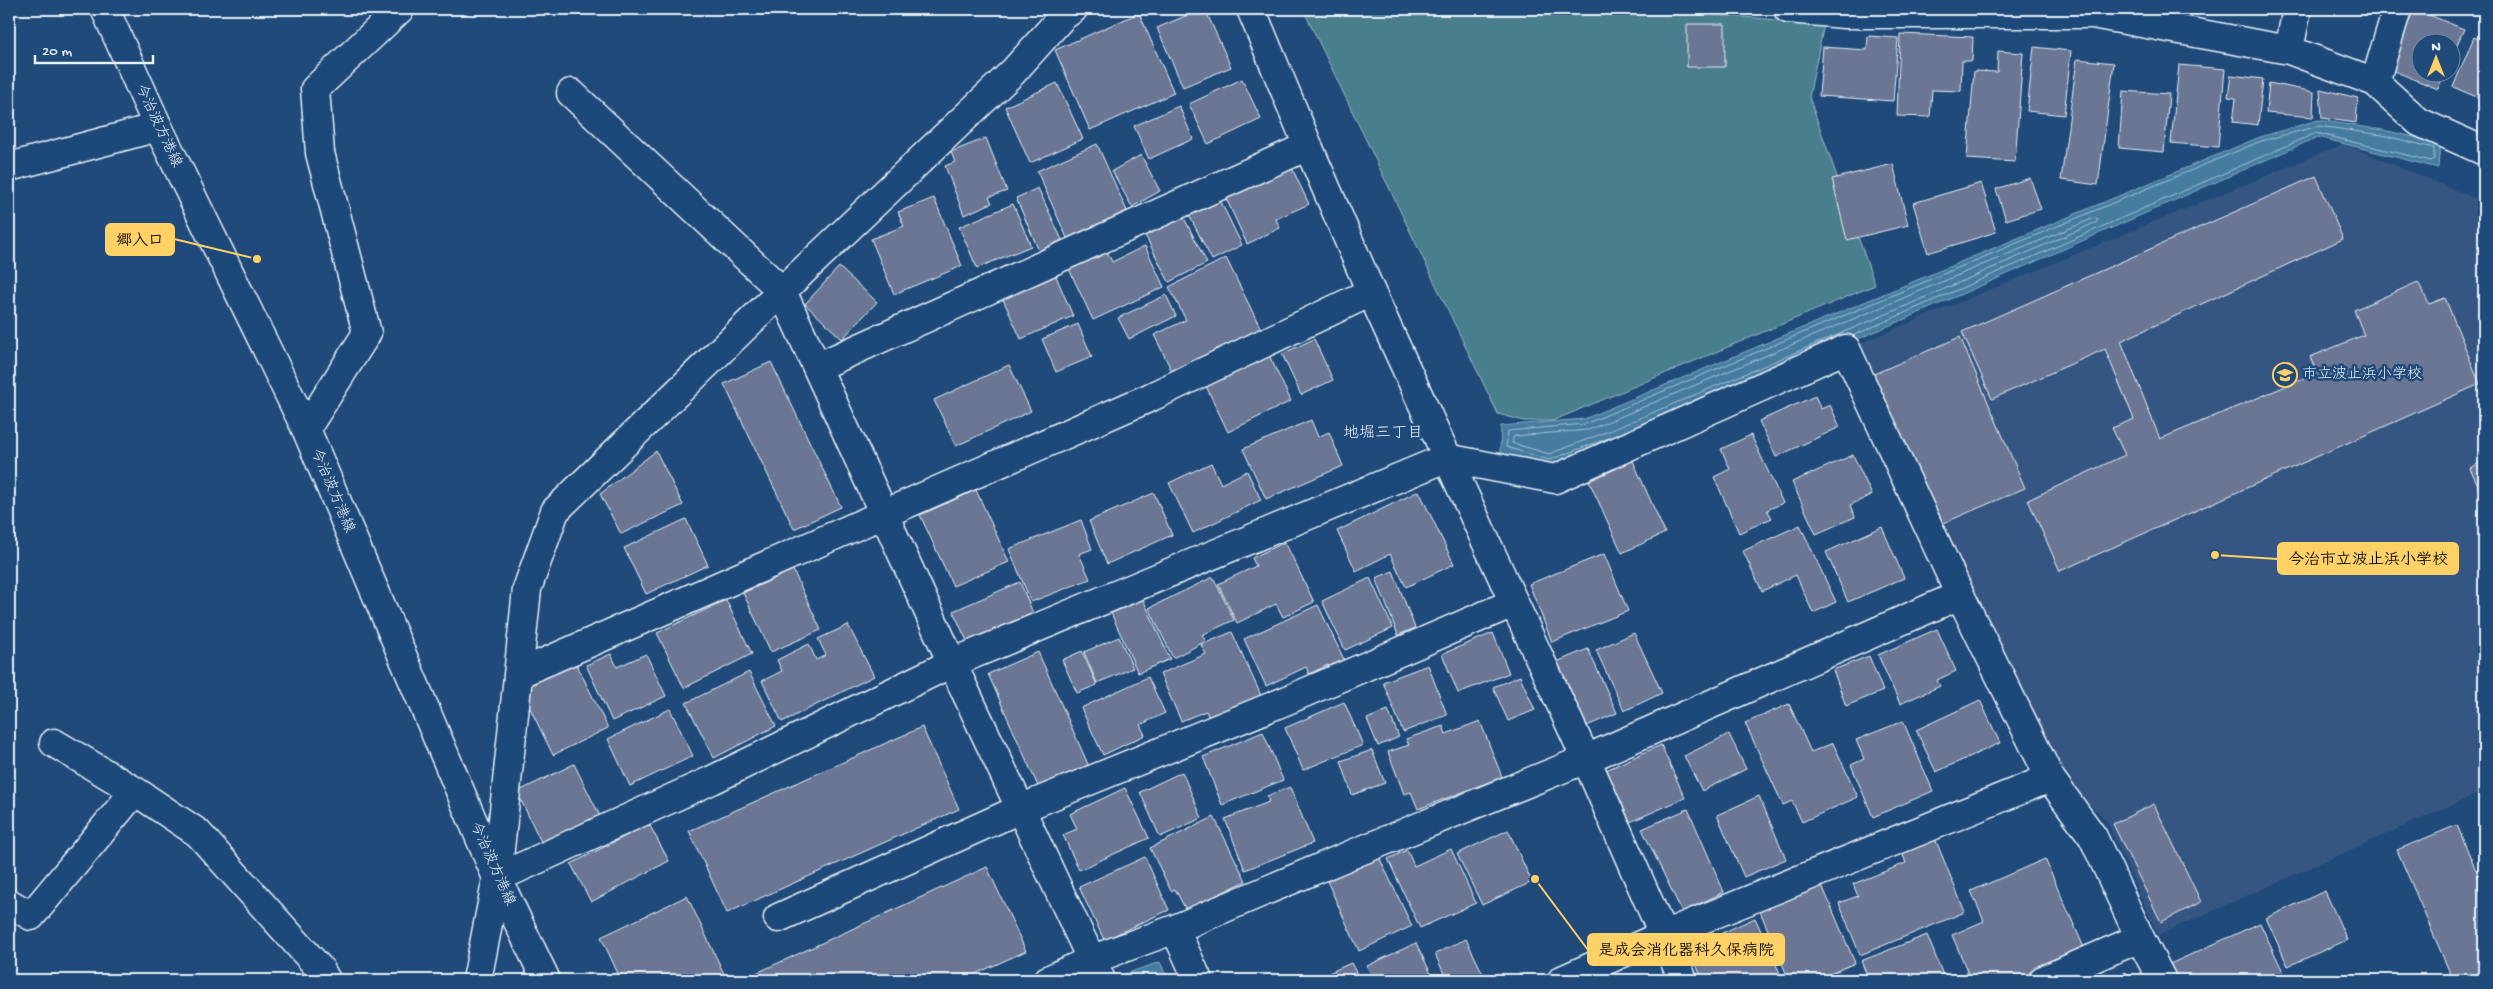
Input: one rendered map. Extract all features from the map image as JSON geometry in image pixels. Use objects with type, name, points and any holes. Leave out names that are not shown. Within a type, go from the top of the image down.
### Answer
[{"type":"street","name":"今治波方港線","points":[[105,9],[158,127],[306,429],[497,878],[546,980]]},
{"type":"street","points":[[306,429],[367,333],[320,153],[315,89],[400,9]]},
{"type":"street","points":[[477,980],[497,878],[527,590],[555,511],[1012,72],[1063,16],[1073,9]]},
{"type":"street","points":[[1251,9],[1371,292],[1586,760],[1683,980]]},
{"type":"street","points":[[1788,9],[1844,14],[2092,14],[2289,50],[2375,82],[2419,122],[2484,151]]},
{"type":"street","points":[[2289,50],[2297,9]]},
{"type":"street","points":[[2375,82],[2397,9]]},
{"type":"street","points":[[570,93],[782,291],[952,664],[1096,970]]},
{"type":"street","points":[[9,167],[158,127]]},
{"type":"street","points":[[817,367],[1308,146]]},
{"type":"street","points":[[518,674],[1151,398],[1371,292]]},
{"type":"street","points":[[497,878],[712,780],[952,664],[1446,458],[1555,478],[1846,349],[1960,595],[2050,778],[2093,837],[2140,938],[2162,980]]},
{"type":"street","points":[[1048,980],[1096,970],[1175,930],[1355,853],[1586,760],[1960,595]]},
{"type":"street","points":[[778,918],[1020,809],[1290,699],[1513,603]]},
{"type":"street","points":[[54,743],[135,791],[198,833],[320,969],[326,980]]},
{"type":"street","points":[[1562,980],[1663,935],[2050,778]]},
{"type":"street","points":[[9,903],[31,916],[135,791]]},
{"type":"street","points":[[1175,930],[1198,980]]},
{"type":"street","points":[[2043,980],[2140,938]]},
{"type":"shaded area","points":[[1303,9],[1652,9],[1824,24],[1809,97],[1875,285],[1552,421],[1524,421],[1498,414]]},
{"type":"shaded area","points":[[2343,144],[2484,202],[2484,791],[2158,935],[2107,821],[2046,762],[1846,349]]},
{"type":"water","points":[[2318,120],[2383,130],[2440,143],[2438,168],[2318,137],[1912,316],[1614,442],[1549,466],[1500,453],[1501,426],[1584,419],[2260,137]]},
{"type":"water","points":[[1160,962],[1168,980],[1125,980],[1122,975]]},
{"type":"building","points":[[1205,9],[1231,67],[1183,87],[1157,28]]},
{"type":"building","points":[[2414,9],[2464,29],[2460,38],[2460,32],[2410,32],[2410,78],[2389,69]]},
{"type":"building","points":[[1139,13],[1174,93],[1090,130],[1055,50]]},
{"type":"building","points":[[1687,24],[1725,24],[1725,67],[1687,67]]},
{"type":"building","points":[[1900,34],[1973,37],[1972,61],[1962,61],[1961,91],[1932,90],[1930,117],[1897,116]]},
{"type":"building","points":[[1868,36],[1898,38],[1893,101],[1819,96],[1823,47],[1867,50]]},
{"type":"building","points":[[2474,37],[2484,42],[2484,100],[2453,87],[2455,82],[2460,82],[2460,70]]},
{"type":"building","points":[[2034,47],[2071,51],[2064,115],[2027,111]]},
{"type":"building","points":[[1998,51],[2023,53],[2015,162],[1967,159],[1974,71],[1997,72]]},
{"type":"building","points":[[2077,59],[2114,63],[2098,185],[2061,180]]},
{"type":"building","points":[[2179,65],[2225,69],[2218,147],[2171,143]]},
{"type":"building","points":[[2231,75],[2263,79],[2258,125],[2233,122],[2236,98],[2228,97]]},
{"type":"building","points":[[1242,79],[1261,119],[1208,144],[1189,104]]},
{"type":"building","points":[[2421,82],[2441,82],[2438,89]]},
{"type":"building","points":[[1057,83],[1083,139],[1030,163],[1005,107]]},
{"type":"building","points":[[2269,83],[2314,92],[2313,117],[2266,113]]},
{"type":"building","points":[[2320,89],[2358,98],[2356,123],[2322,118]]},
{"type":"building","points":[[2123,91],[2169,94],[2164,152],[2119,148]]},
{"type":"building","points":[[1179,106],[1193,139],[1149,159],[1134,126]]},
{"type":"building","points":[[986,138],[1007,191],[989,197],[992,203],[964,215],[945,166],[955,162],[951,152]]},
{"type":"building","points":[[1097,144],[1127,211],[1067,238],[1037,171]]},
{"type":"building","points":[[1141,155],[1160,191],[1132,207],[1112,171]]},
{"type":"building","points":[[1290,164],[1309,204],[1276,219],[1280,228],[1247,244],[1224,194]]},
{"type":"building","points":[[1893,164],[1908,225],[1847,240],[1832,179]]},
{"type":"building","points":[[2316,176],[2343,239],[2121,341],[2160,439],[2317,373],[2310,357],[2364,335],[2354,310],[2418,282],[2429,304],[2445,298],[2480,384],[2060,571],[2028,500],[2125,455],[2112,428],[2134,419],[2105,349],[1992,399],[1962,332]]},
{"type":"building","points":[[2030,178],[2041,209],[2006,220],[1996,189]]},
{"type":"building","points":[[1981,183],[1996,232],[1928,253],[1913,203]]},
{"type":"building","points":[[1038,188],[1062,240],[1039,251],[1016,198]]},
{"type":"building","points":[[1218,196],[1242,245],[1212,260],[1187,211]]},
{"type":"building","points":[[934,198],[962,266],[894,294],[871,239],[904,226],[898,212]]},
{"type":"building","points":[[1013,204],[1031,246],[977,268],[959,227]]},
{"type":"building","points":[[1182,214],[1207,263],[1169,282],[1144,233]]},
{"type":"building","points":[[1145,246],[1164,287],[1093,320],[1068,267],[1106,249],[1112,262]]},
{"type":"building","points":[[1226,258],[1262,331],[1174,375],[1154,335],[1186,320],[1169,287]]},
{"type":"building","points":[[839,267],[877,302],[842,339],[805,304]]},
{"type":"building","points":[[1055,274],[1073,316],[1021,339],[1002,297]]},
{"type":"building","points":[[1166,295],[1176,316],[1129,339],[1118,318]]},
{"type":"building","points":[[1078,324],[1092,357],[1056,372],[1042,339]]},
{"type":"building","points":[[1960,337],[2025,488],[1939,525],[1874,374]]},
{"type":"building","points":[[1314,339],[1333,380],[1301,395],[1282,354]]},
{"type":"building","points":[[1267,351],[1291,401],[1228,432],[1204,382]]},
{"type":"building","points":[[771,362],[841,507],[794,529],[724,384]]},
{"type":"building","points":[[1009,365],[1031,411],[956,446],[934,400]]},
{"type":"building","points":[[1815,396],[1821,409],[1830,405],[1840,427],[1776,457],[1759,421]]},
{"type":"building","points":[[1311,420],[1318,437],[1329,432],[1343,466],[1266,499],[1243,449]]},
{"type":"building","points":[[1751,435],[1783,503],[1767,510],[1772,518],[1739,533],[1714,477],[1730,469],[1721,449]]},
{"type":"building","points":[[656,451],[683,505],[621,534],[600,494]]},
{"type":"building","points":[[1853,455],[1872,495],[1850,505],[1855,517],[1816,534],[1792,482]]},
{"type":"building","points":[[1633,461],[1665,533],[1622,553],[1589,481]]},
{"type":"building","points":[[2484,461],[2484,498],[2470,468]]},
{"type":"building","points":[[1211,463],[1221,484],[1247,471],[1261,500],[1193,533],[1169,483]]},
{"type":"building","points":[[976,490],[1009,562],[953,586],[920,515]]},
{"type":"building","points":[[1419,491],[1454,564],[1406,587],[1390,554],[1356,571],[1337,531]]},
{"type":"building","points":[[1154,493],[1172,535],[1107,564],[1089,521]]},
{"type":"building","points":[[686,519],[708,565],[646,594],[624,548]]},
{"type":"building","points":[[1081,520],[1092,549],[1079,554],[1090,579],[1031,602],[1009,549]]},
{"type":"building","points":[[1800,525],[1836,602],[1813,613],[1796,575],[1762,591],[1743,551]]},
{"type":"building","points":[[1882,527],[1904,578],[1848,602],[1826,552]]},
{"type":"building","points":[[1285,542],[1314,602],[1283,617],[1276,604],[1237,623],[1218,584],[1256,566],[1252,558]]},
{"type":"building","points":[[1604,554],[1628,611],[1552,642],[1529,584]]},
{"type":"building","points":[[793,570],[821,630],[771,652],[743,593]]},
{"type":"building","points":[[1393,571],[1415,628],[1398,635],[1376,578]]},
{"type":"building","points":[[1213,577],[1234,620],[1202,635],[1206,641],[1173,658],[1149,608]]},
{"type":"building","points":[[1370,578],[1393,628],[1345,650],[1322,601]]},
{"type":"building","points":[[1020,582],[1033,613],[967,641],[953,611]]},
{"type":"building","points":[[1143,599],[1170,659],[1138,673],[1111,613]]},
{"type":"building","points":[[726,600],[752,654],[684,688],[657,633]]},
{"type":"building","points":[[1318,605],[1348,668],[1333,675],[1328,665],[1309,674],[1306,667],[1266,686],[1244,639]]},
{"type":"building","points":[[848,625],[874,676],[782,722],[762,681],[782,671],[777,660],[809,644],[816,660],[826,655],[818,639]]},
{"type":"building","points":[[1937,629],[1956,671],[1937,680],[1940,686],[1900,704],[1878,655]]},
{"type":"building","points":[[1232,632],[1264,702],[1212,725],[1206,711],[1181,721],[1160,674],[1206,654],[1201,645]]},
{"type":"building","points":[[1493,633],[1509,673],[1458,693],[1442,654]]},
{"type":"building","points":[[1634,633],[1662,693],[1624,711],[1596,650]]},
{"type":"building","points":[[1119,637],[1133,668],[1097,683],[1084,652]]},
{"type":"building","points":[[1588,649],[1617,713],[1582,728],[1554,663]]},
{"type":"building","points":[[1082,651],[1097,685],[1077,693],[1062,660]]},
{"type":"building","points":[[1038,652],[1091,771],[1041,793],[988,674]]},
{"type":"building","points":[[611,654],[617,667],[646,654],[666,696],[612,721],[586,665]]},
{"type":"building","points":[[1869,656],[1883,691],[1846,706],[1833,670]]},
{"type":"building","points":[[576,663],[608,728],[553,755],[521,690]]},
{"type":"building","points":[[1428,665],[1447,715],[1403,732],[1383,682]]},
{"type":"building","points":[[749,672],[776,726],[714,758],[686,703]]},
{"type":"building","points":[[1520,676],[1535,710],[1508,721],[1493,687]]},
{"type":"building","points":[[1148,677],[1165,713],[1140,725],[1145,735],[1103,755],[1081,708]]},
{"type":"building","points":[[1980,700],[2000,743],[1936,772],[1916,730]]},
{"type":"building","points":[[1344,702],[1363,745],[1303,770],[1285,728]]},
{"type":"building","points":[[1789,704],[1811,752],[1833,743],[1858,797],[1802,822],[1792,801],[1783,805],[1745,723]]},
{"type":"building","points":[[670,709],[693,756],[630,786],[608,739]]},
{"type":"building","points":[[1388,710],[1399,737],[1378,746],[1367,719]]},
{"type":"building","points":[[1480,721],[1502,777],[1418,809],[1411,792],[1404,794],[1388,752],[1409,745],[1406,739],[1443,726],[1446,734]]},
{"type":"building","points":[[1903,721],[1933,791],[1873,817],[1851,765],[1864,759],[1856,740]]},
{"type":"building","points":[[922,727],[959,809],[727,913],[689,831]]},
{"type":"building","points":[[1263,732],[1283,780],[1222,805],[1203,757]]},
{"type":"building","points":[[1729,734],[1746,769],[1702,791],[1684,756]]},
{"type":"building","points":[[1661,745],[1685,798],[1630,822],[1606,770]]},
{"type":"building","points":[[1372,750],[1385,783],[1352,795],[1341,761]]},
{"type":"building","points":[[574,764],[600,816],[542,844],[517,792]]},
{"type":"building","points":[[1182,772],[1202,818],[1160,837],[1140,792]]},
{"type":"building","points":[[1290,787],[1313,843],[1245,870],[1225,819],[1269,802],[1267,796]]},
{"type":"building","points":[[1125,788],[1149,838],[1079,870],[1063,835],[1077,829],[1070,814]]},
{"type":"building","points":[[1759,796],[1786,859],[1744,877],[1717,815]]},
{"type":"building","points":[[2154,804],[2201,902],[2161,922],[2113,824]]},
{"type":"building","points":[[1688,809],[1724,892],[1682,912],[1642,829]]},
{"type":"building","points":[[1214,817],[1246,881],[1186,910],[1175,889],[1171,891],[1150,848]]},
{"type":"building","points":[[649,824],[669,861],[591,902],[571,864]]},
{"type":"building","points":[[2457,825],[2484,890],[2484,980],[2453,980],[2397,850]]},
{"type":"building","points":[[1508,830],[1532,882],[1482,905],[1457,854]]},
{"type":"building","points":[[1934,836],[1965,912],[1860,955],[1839,903],[1858,896],[1853,884],[1906,863],[1901,850]]},
{"type":"building","points":[[1451,849],[1476,903],[1420,928],[1388,859],[1407,850],[1414,866]]},
{"type":"building","points":[[1145,857],[1169,910],[1104,940],[1079,887]]},
{"type":"building","points":[[1379,857],[1412,926],[1359,951],[1327,881]]},
{"type":"building","points":[[2045,859],[2085,950],[2016,980],[1971,980],[1952,935],[1984,921],[1971,891]]},
{"type":"building","points":[[987,867],[1026,951],[962,980],[752,980],[750,976]]},
{"type":"building","points":[[1821,883],[1855,963],[1816,980],[1789,980],[1759,909]]},
{"type":"building","points":[[2325,891],[2347,940],[2288,966],[2266,918]]},
{"type":"building","points":[[687,896],[727,980],[621,980],[601,937]]},
{"type":"building","points":[[1755,918],[1783,980],[1703,980],[1692,956],[1726,940],[1722,933]]},
{"type":"building","points":[[2260,923],[2287,980],[2177,980],[2170,964]]},
{"type":"building","points":[[1927,935],[1945,980],[1869,980],[1861,961]]},
{"type":"building","points":[[1466,939],[1483,974],[1468,980],[1447,980],[1435,954]]},
{"type":"building","points":[[1416,943],[1434,980],[1374,980],[1367,966]]},
{"type":"building","points":[[1351,963],[1360,980],[1313,980]]},
{"type":"building","points":[[2125,972],[2128,980],[2107,980]]},
{"type":"place","name":"郷入口","points":[[257,259]]},
{"type":"place","name":"市立波止浜小学校","points":[[2285,375]]},
{"type":"place","name":"今治市立波止浜小学校","points":[[2215,555]]},
{"type":"place","name":"是成会消化器科久保病院","points":[[1535,879]]},
{"type":"district","name":"地堀三丁目","points":[[1383,434]]}]
